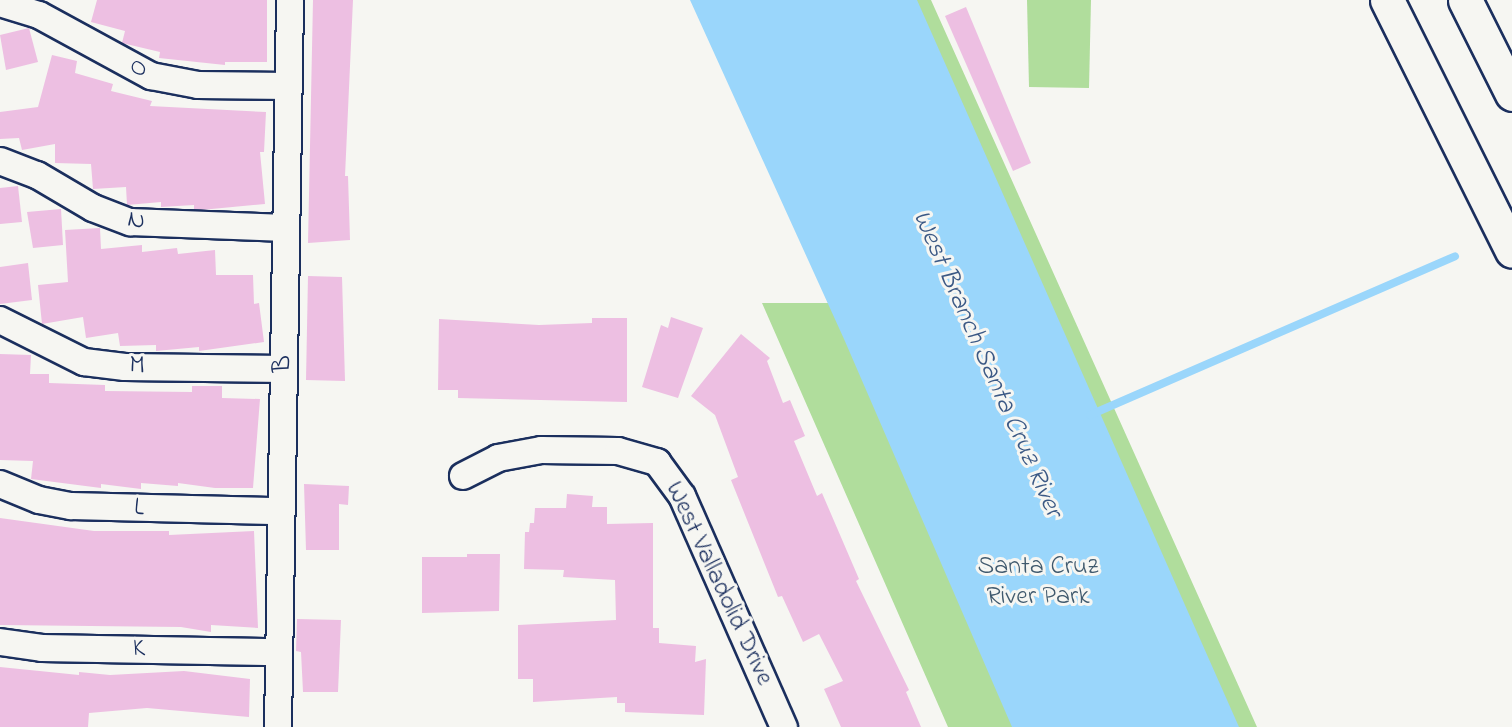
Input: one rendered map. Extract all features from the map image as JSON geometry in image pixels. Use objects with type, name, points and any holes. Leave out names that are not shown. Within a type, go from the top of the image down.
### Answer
[{"type":"main road","points":[[1387,0],[1512,251]]},
{"type":"main road","points":[[1465,0],[1512,94]]},
{"type":"street","name":"B","points":[[278,727],[290,0]]},
{"type":"street","name":"O","points":[[0,3],[39,15],[151,76],[198,85],[288,86]]},
{"type":"street","name":"N","points":[[0,161],[37,175],[93,208],[130,222],[286,228]]},
{"type":"street","name":"M","points":[[0,320],[67,356],[105,366],[284,369]]},
{"type":"street","name":"West Valladolid Drive","points":[[464,476],[498,458],[541,450],[661,454],[682,496],[784,727]]},
{"type":"street","name":"L","points":[[0,484],[39,500],[71,506],[282,511]]},
{"type":"street","name":"K","points":[[0,642],[42,648],[279,652]]},
{"type":"green space","name":"West Branch Santa Cruz River","points":[[693,0],[931,0],[1257,727],[948,727],[762,303],[831,303]]},
{"type":"green space","points":[[1027,0],[1091,0],[1089,88],[1029,87]]},
{"type":"water","name":"West Branch Santa Cruz River","points":[[690,0],[917,0],[1239,727],[1012,727],[844,339]]},
{"type":"building","points":[[97,0],[267,0],[267,62],[225,62],[225,65],[159,58],[160,52],[122,43],[125,31],[91,22]]},
{"type":"building","points":[[313,0],[353,0],[345,176],[348,176],[350,240],[308,243]]},
{"type":"building","points":[[966,7],[1031,163],[1013,171],[945,16]]},
{"type":"building","points":[[29,28],[38,62],[6,70],[0,35]]},
{"type":"building","points":[[52,55],[77,61],[75,73],[113,84],[111,91],[152,101],[150,106],[266,112],[264,152],[260,152],[265,204],[201,210],[194,209],[194,205],[161,207],[161,202],[127,205],[126,187],[93,189],[91,164],[55,163],[55,144],[22,150],[19,138],[0,139],[0,112],[38,107]]},
{"type":"building","points":[[18,186],[22,222],[0,224],[0,188]]},
{"type":"building","points":[[61,209],[63,245],[33,248],[27,212]]},
{"type":"building","points":[[100,228],[101,249],[142,245],[142,252],[177,248],[178,254],[215,250],[216,275],[253,275],[254,304],[259,303],[264,342],[199,351],[199,347],[156,351],[156,345],[120,346],[118,333],[86,338],[83,317],[42,324],[38,285],[68,282],[65,230]]},
{"type":"building","points":[[28,263],[32,300],[0,304],[0,267]]},
{"type":"building","points":[[308,276],[342,277],[345,381],[306,380]]},
{"type":"building","points":[[671,317],[703,328],[678,398],[642,387],[661,325],[668,328]]},
{"type":"building","points":[[592,318],[627,318],[627,402],[458,398],[458,390],[438,390],[439,319],[539,325],[592,323]]},
{"type":"building","points":[[741,334],[770,358],[767,361],[783,403],[790,400],[805,436],[794,441],[817,496],[822,493],[859,579],[856,581],[909,690],[906,692],[921,727],[841,727],[824,689],[843,681],[819,634],[803,642],[782,596],[778,597],[731,480],[738,477],[715,415],[691,396]]},
{"type":"building","points":[[0,354],[31,355],[30,374],[49,374],[49,383],[105,385],[105,391],[192,392],[192,386],[222,386],[222,398],[260,399],[253,488],[141,483],[141,489],[101,484],[101,488],[31,479],[33,461],[0,460]]},
{"type":"building","points":[[304,484],[349,486],[348,505],[339,504],[339,550],[306,550]]},
{"type":"building","points":[[567,494],[593,496],[592,507],[607,507],[607,524],[653,523],[653,628],[659,628],[659,643],[696,646],[695,662],[706,659],[704,715],[625,712],[625,703],[617,703],[617,697],[533,702],[533,679],[518,679],[518,625],[616,620],[615,580],[563,577],[564,570],[524,569],[525,532],[529,532],[530,523],[534,523],[535,508],[566,508]]},
{"type":"building","points":[[0,518],[94,531],[169,531],[169,535],[254,531],[258,628],[211,625],[211,632],[181,627],[0,625]]},
{"type":"building","points":[[467,554],[500,554],[499,611],[422,613],[422,557],[467,557]]},
{"type":"building","points":[[297,619],[341,620],[338,692],[303,692],[301,652],[296,651]]},
{"type":"building","points":[[0,667],[79,675],[79,672],[110,675],[184,671],[250,679],[249,717],[147,708],[89,713],[88,727],[0,727]]},
{"type":"waterway","points":[[1090,415],[1455,256]]},
{"type":"park label","name":"Santa Cruz River Park","points":[[1038,583]]}]
